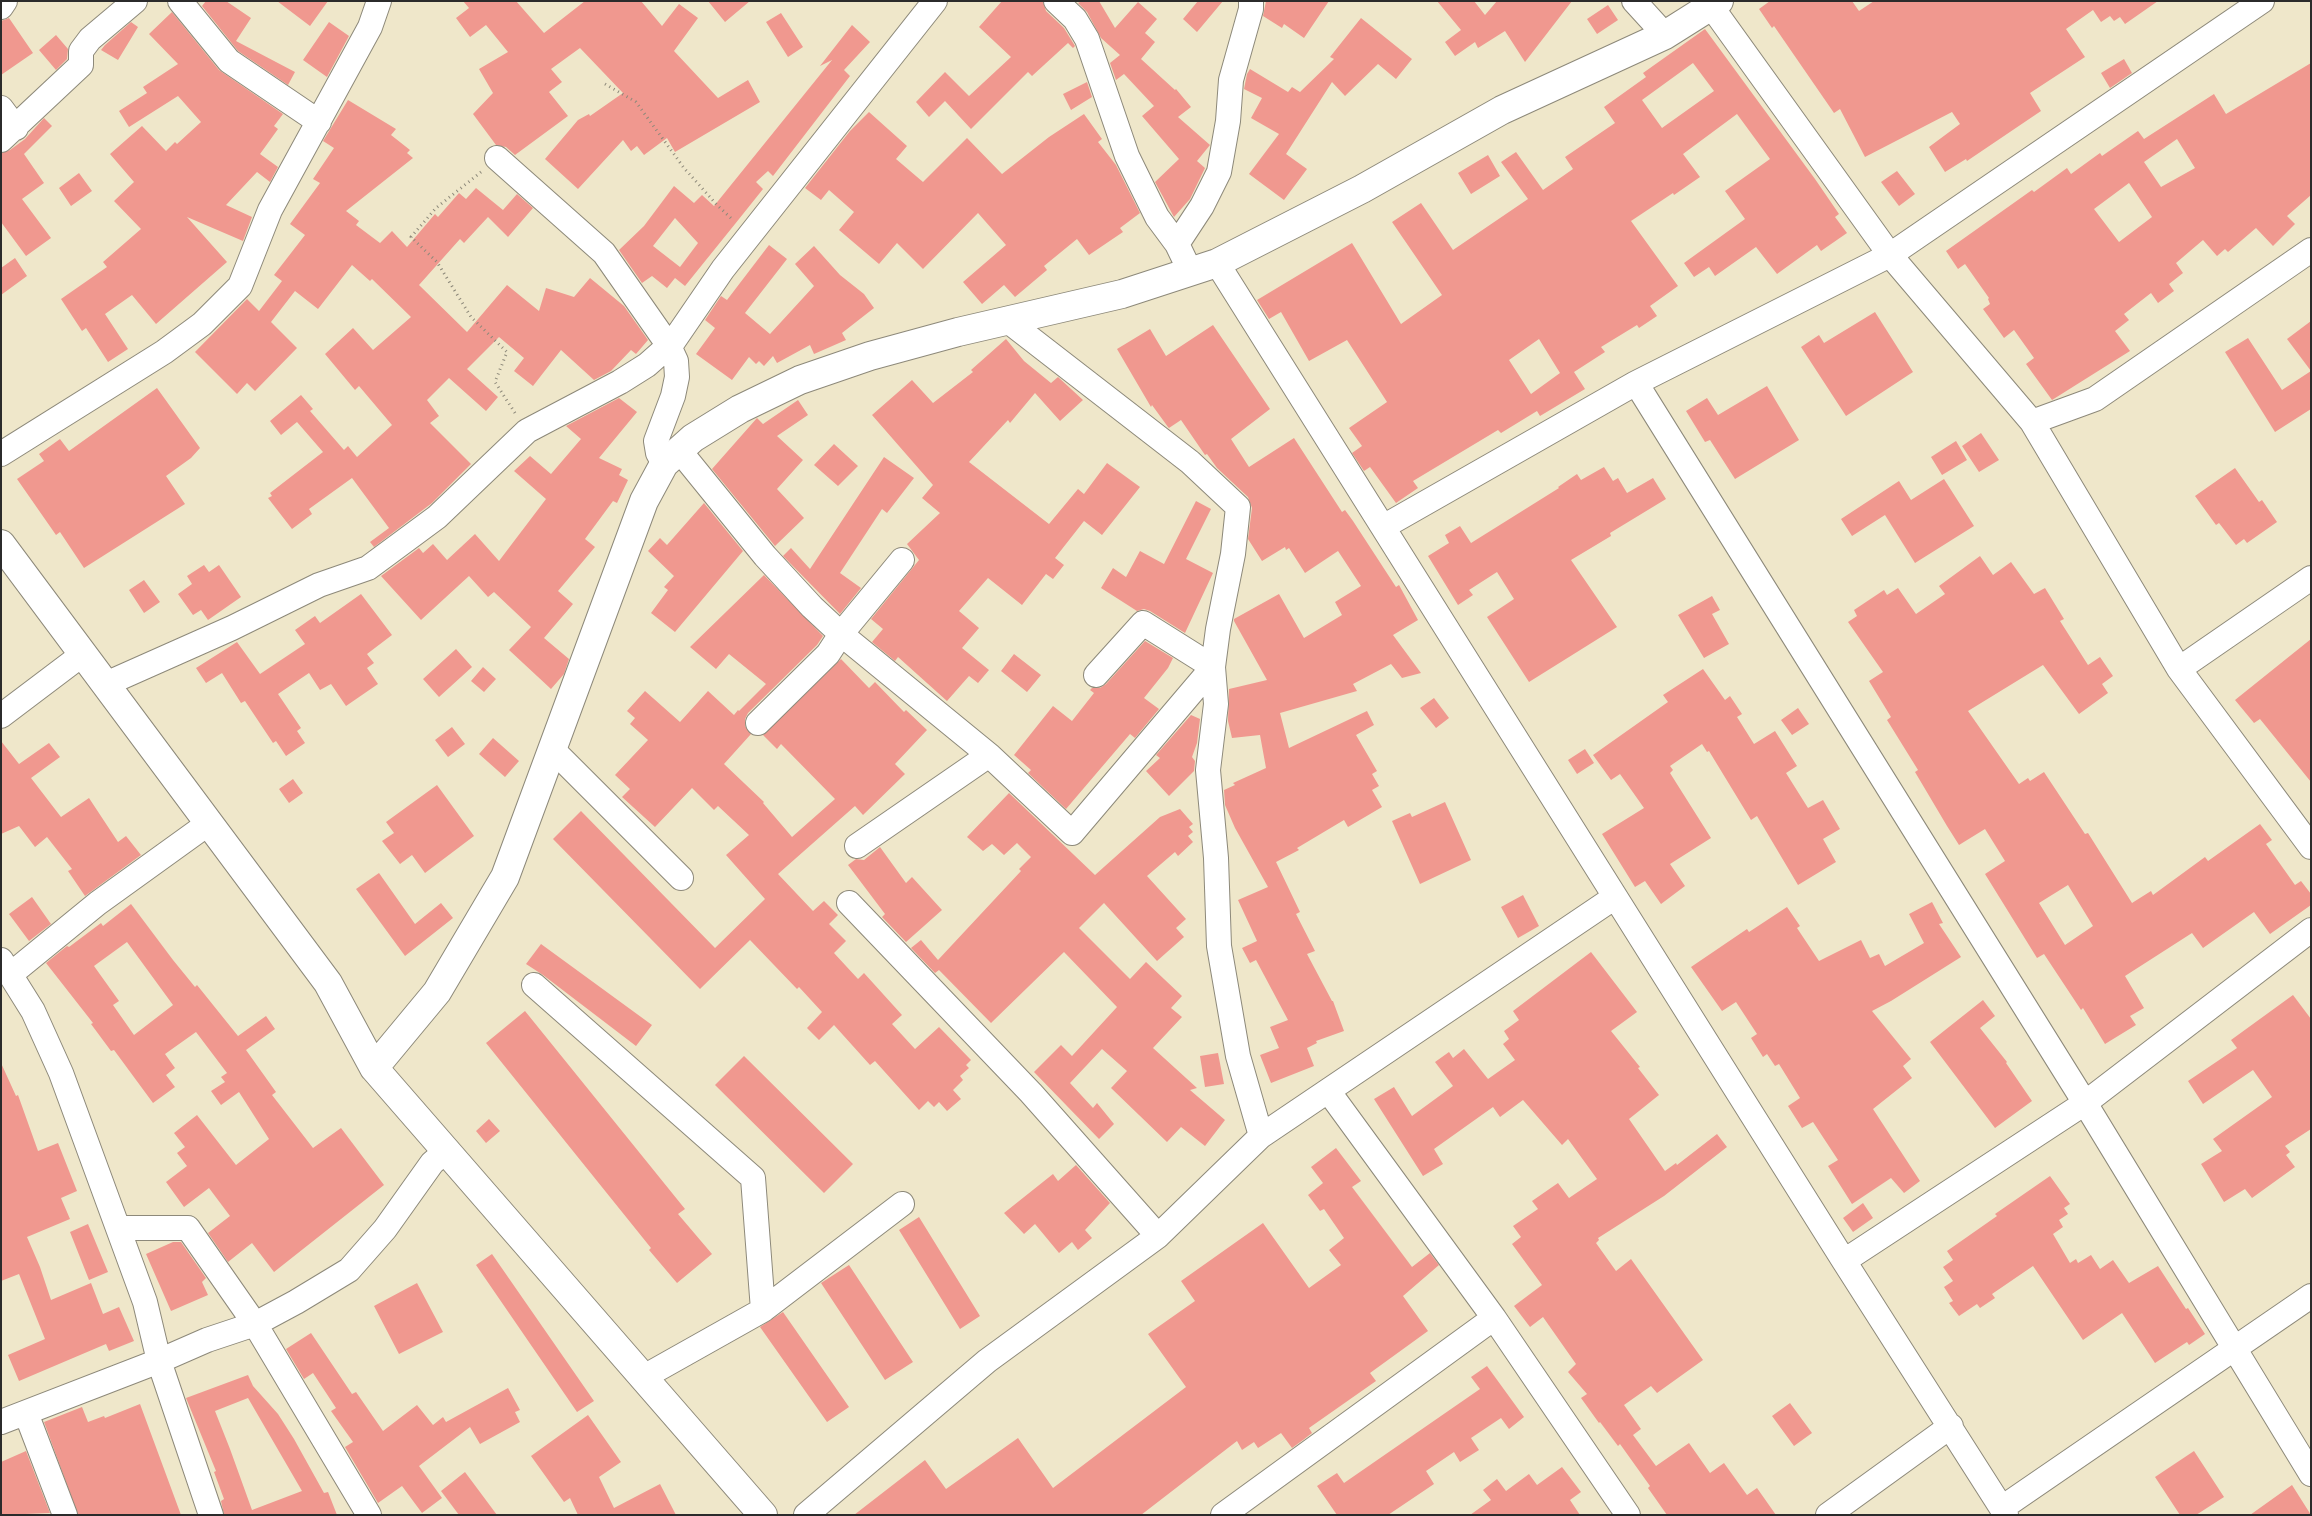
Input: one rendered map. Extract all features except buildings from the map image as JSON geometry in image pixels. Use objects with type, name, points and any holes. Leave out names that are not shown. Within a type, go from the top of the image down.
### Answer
[{"type":"street","points":[[1,7],[5,1]]},
{"type":"street","points":[[1,108],[9,134],[81,65],[81,51],[90,39],[135,1]]},
{"type":"street","points":[[180,1],[229,61],[319,122]]},
{"type":"street","points":[[1,454],[164,352],[202,324],[240,286],[270,210],[370,27],[379,1]]},
{"type":"street","points":[[106,684],[232,628],[320,585],[368,568],[437,517],[527,431],[620,382],[647,365],[669,346],[723,269],[935,1]]},
{"type":"street","points":[[1056,1],[1074,19],[1087,39],[1128,156],[1157,217],[1177,244],[1190,270]]},
{"type":"street","points":[[1177,244],[1202,206],[1219,172],[1228,121],[1231,80],[1252,9],[1251,1]]},
{"type":"street","points":[[1634,1],[1665,35]]},
{"type":"street","points":[[1383,528],[1636,383],[1890,255],[2262,1]]},
{"type":"street","points":[[374,1068],[438,992],[505,877],[644,501],[672,457],[693,438],[740,409],[800,380],[870,356],[958,332],[1122,294],[1190,270],[1217,263],[1362,189],[1502,110],[1665,35],[1715,4],[1890,255],[2032,422],[2179,669],[2311,846]]},
{"type":"street","points":[[497,158],[604,253],[669,346],[676,361],[677,378],[673,396],[656,441],[658,453],[672,457],[841,634],[989,755],[1072,833],[1213,666]]},
{"type":"street","points":[[2032,422],[2095,399],[2311,250]]},
{"type":"street","points":[[1217,263],[1844,1261],[2004,1511],[2234,1347],[2311,1296]]},
{"type":"street","points":[[1008,321],[1190,462],[1238,507],[1233,554],[1213,666],[1216,704],[1208,770],[1216,858],[1219,946],[1238,1056],[1262,1136]]},
{"type":"street","points":[[1636,383],[2085,1103],[2311,1474]]},
{"type":"street","points":[[1,544],[328,983],[374,1068],[763,1515]]},
{"type":"street","points":[[758,723],[828,654],[841,634],[902,560]]},
{"type":"street","points":[[2179,669],[2311,578]]},
{"type":"street","points":[[1096,675],[1143,623],[1213,666]]},
{"type":"street","points":[[1,716],[84,654]]},
{"type":"street","points":[[552,749],[680,878]]},
{"type":"street","points":[[857,846],[989,755]]},
{"type":"street","points":[[208,823],[6,967],[33,1011],[61,1073],[145,1302],[159,1362],[211,1515]]},
{"type":"street","points":[[806,1515],[986,1361],[1158,1236],[1262,1136],[1615,896]]},
{"type":"street","points":[[849,904],[1031,1093],[1158,1236]]},
{"type":"street","points":[[1844,1261],[2085,1103],[2311,930]]},
{"type":"street","points":[[534,985],[753,1178],[762,1310]]},
{"type":"street","points":[[1329,1092],[1494,1318],[1628,1515]]},
{"type":"street","points":[[2,1422],[159,1362],[207,1340],[255,1324],[349,1270],[385,1229],[432,1163],[447,1150]]},
{"type":"street","points":[[642,1378],[762,1310],[902,1204]]},
{"type":"street","points":[[118,1228],[188,1228],[255,1324],[369,1515]]},
{"type":"street","points":[[1223,1515],[1494,1318]]},
{"type":"street","points":[[26,1413],[65,1515]]},
{"type":"street","points":[[1828,1515],[1951,1426]]},
{"type":"path","points":[[605,84],[636,102],[684,168],[717,205],[751,235]]},
{"type":"path","points":[[497,158],[436,208],[411,236],[437,262],[471,317],[507,352],[495,382],[527,431]]}]
